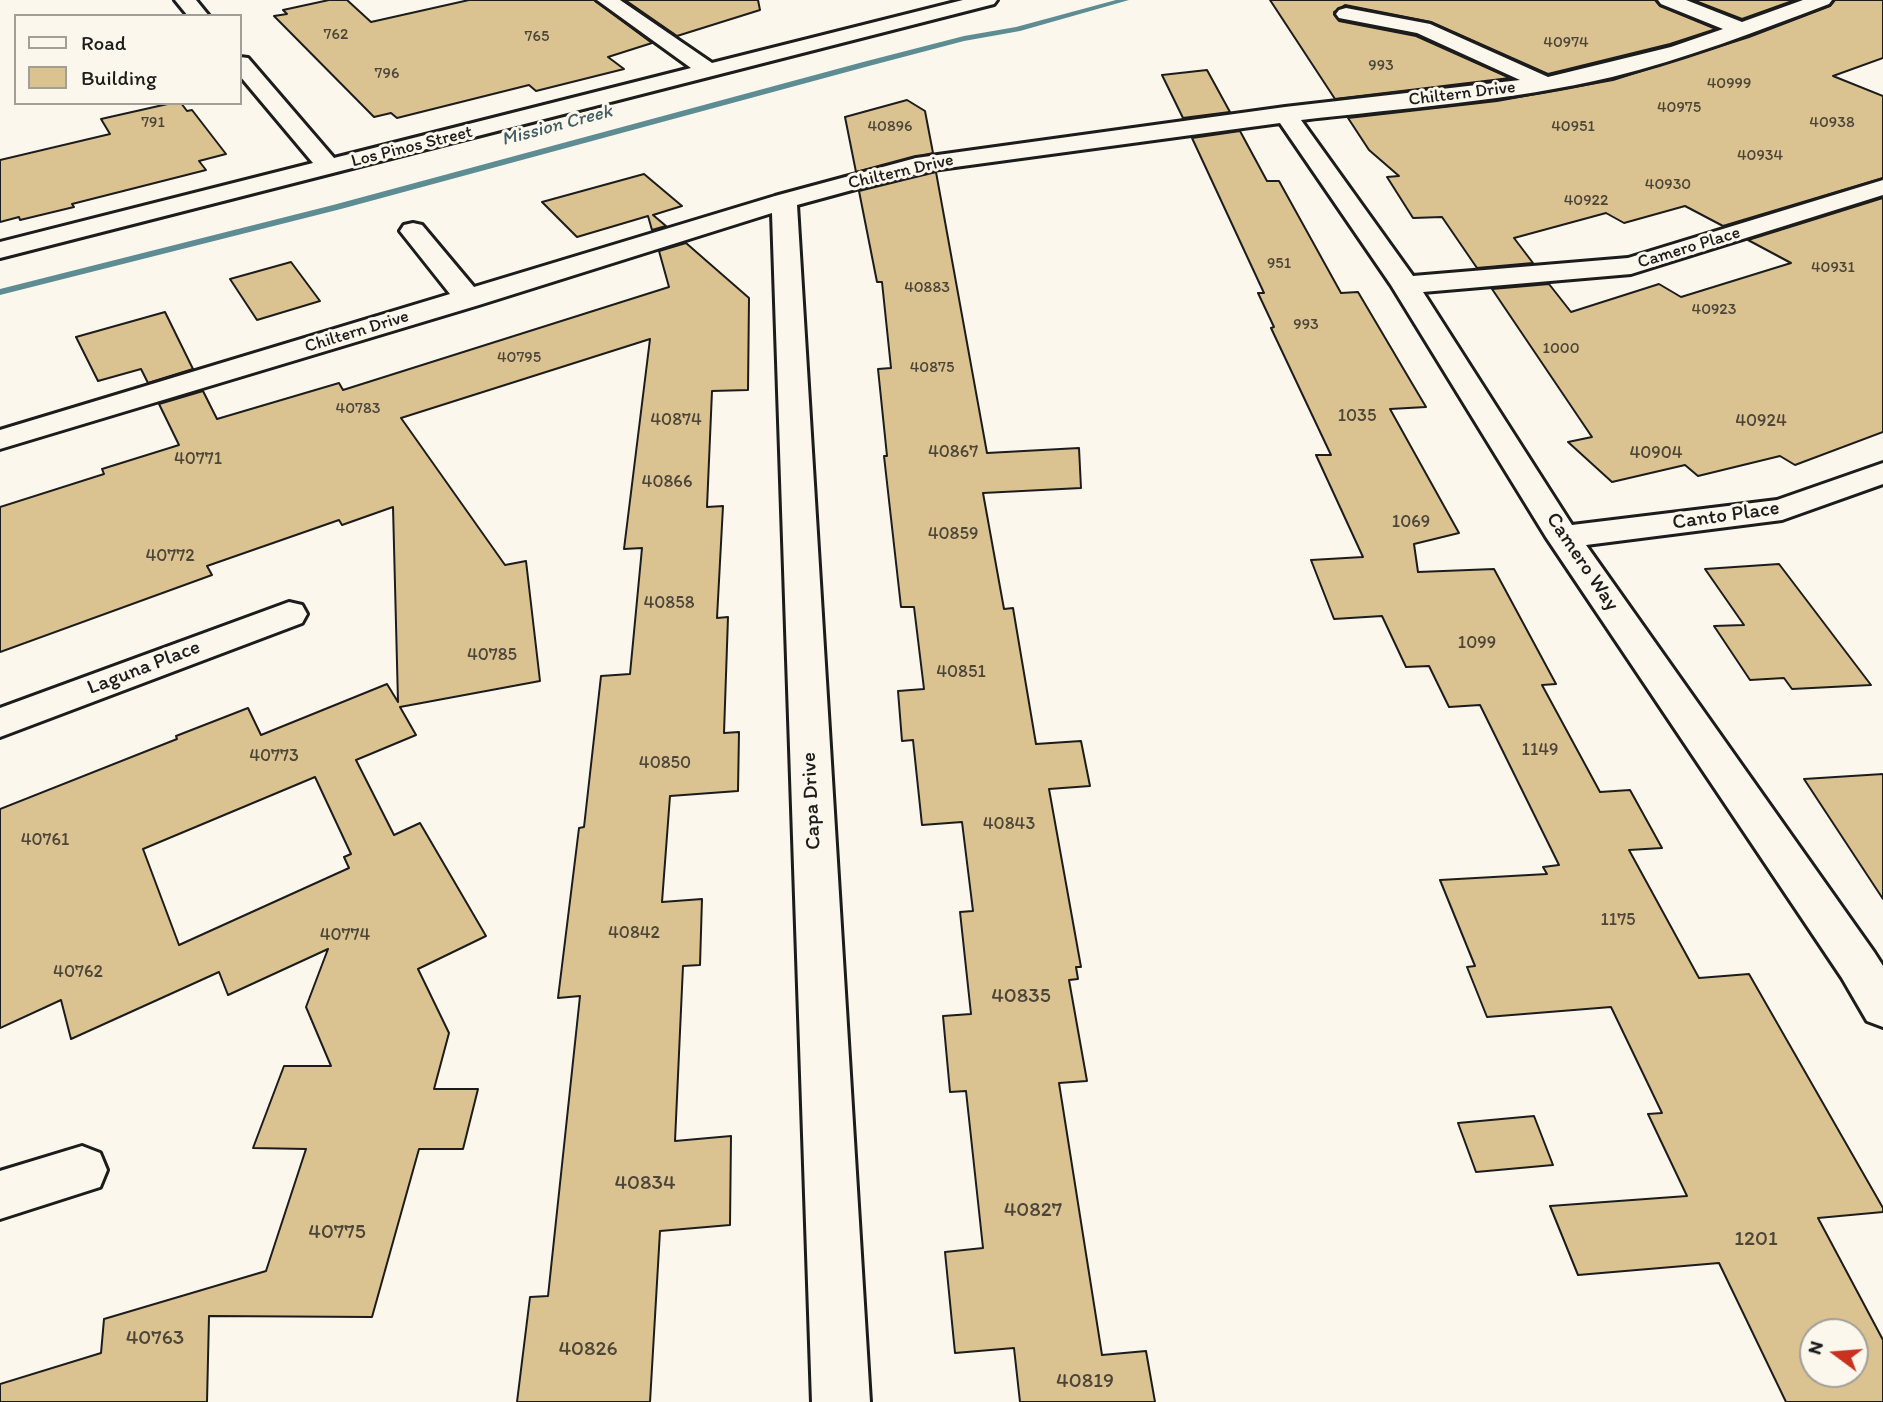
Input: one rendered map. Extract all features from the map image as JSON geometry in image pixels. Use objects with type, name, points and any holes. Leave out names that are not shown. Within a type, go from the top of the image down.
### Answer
[{"type":"street","points":[[185,0],[197,14]]},
{"type":"street","points":[[607,0],[709,71]]},
{"type":"street","name":"Los Pinos Street","points":[[0,250],[986,0]]},
{"type":"street","points":[[1668,0],[1742,29]]},
{"type":"street","name":"Chiltern Drive","points":[[0,440],[784,201],[916,165],[1285,114],[1546,84],[1679,52],[1822,0]]},
{"type":"street","points":[[1346,14],[1423,28],[1546,84]]},
{"type":"street","points":[[242,65],[330,168]]},
{"type":"street","name":"Camero Way","points":[[1285,114],[1405,285],[1563,537],[1870,963],[1883,1007]]},
{"type":"street","name":"Camero Place","points":[[1405,285],[1631,266],[1883,187]]},
{"type":"street","name":"Capa Drive","points":[[784,201],[841,1402]]},
{"type":"street","points":[[413,231],[469,299]]},
{"type":"street","name":"Canto Place","points":[[1563,537],[1782,510],[1883,473]]},
{"type":"street","name":"Laguna Place","points":[[0,723],[289,614]]},
{"type":"street","points":[[0,1195],[82,1170]]},
{"type":"building","points":[[329,0],[347,0],[371,22],[469,0],[594,0],[652,43],[608,57],[624,69],[536,91],[529,85],[397,118],[391,113],[374,117],[274,16],[287,14],[283,10]]},
{"type":"building","points":[[625,0],[758,0],[760,10],[677,36]]},
{"type":"building","points":[[1270,0],[1655,0],[1660,6],[1716,29],[1670,44],[1548,74],[1431,22],[1345,5],[1334,12],[1339,21],[1416,36],[1510,78],[1335,99]]},
{"type":"building","points":[[1693,0],[1795,0],[1742,19]]},
{"type":"building","points":[[1835,0],[1883,0],[1883,58],[1833,76],[1883,96],[1883,178],[1723,226],[1685,206],[1624,223],[1606,213],[1514,238],[1533,263],[1477,268],[1442,217],[1413,218],[1387,177],[1399,176],[1369,150],[1348,118],[1497,101],[1613,80],[1749,37],[1830,6]]},
{"type":"building","points":[[1207,70],[1230,112],[1183,118],[1162,75]]},
{"type":"building","points":[[907,100],[925,111],[933,153],[856,172],[845,117]]},
{"type":"building","points":[[163,105],[182,105],[187,111],[192,110],[226,154],[199,161],[206,170],[72,204],[74,207],[0,222],[0,160],[110,134],[101,119]]},
{"type":"building","points":[[1240,131],[1267,181],[1279,181],[1341,293],[1358,292],[1426,407],[1390,409],[1459,533],[1414,544],[1418,572],[1494,569],[1556,684],[1542,685],[1600,792],[1630,790],[1662,848],[1629,850],[1699,978],[1749,974],[1883,1208],[1883,1212],[1818,1218],[1883,1340],[1883,1402],[1786,1402],[1719,1263],[1578,1275],[1550,1206],[1687,1196],[1648,1114],[1662,1113],[1611,1007],[1487,1017],[1467,967],[1475,966],[1440,880],[1547,874],[1543,867],[1559,865],[1480,705],[1449,707],[1429,666],[1406,667],[1382,616],[1334,619],[1311,560],[1363,557],[1316,455],[1331,455],[1271,328],[1274,327],[1258,293],[1264,293],[1192,138]]},
{"type":"building","points":[[936,172],[987,453],[1079,448],[1081,488],[983,493],[1004,609],[1013,608],[1036,744],[1081,741],[1090,786],[1049,789],[1081,967],[1076,967],[1078,979],[1069,980],[1087,1081],[1059,1083],[1102,1355],[1146,1351],[1155,1402],[1020,1402],[1014,1348],[955,1353],[945,1252],[983,1248],[966,1091],[950,1092],[943,1016],[971,1014],[960,912],[973,911],[962,822],[922,825],[913,740],[902,741],[898,691],[924,689],[914,607],[901,607],[884,456],[887,456],[878,369],[891,368],[882,282],[877,282],[859,191]]},
{"type":"building","points":[[644,174],[682,206],[653,215],[666,226],[652,230],[648,216],[577,237],[542,202]]},
{"type":"building","points":[[1883,198],[1883,432],[1795,465],[1780,456],[1698,476],[1685,465],[1612,482],[1568,442],[1592,437],[1492,289],[1549,284],[1571,312],[1659,284],[1681,297],[1791,263],[1748,240]]},
{"type":"building","points":[[686,243],[749,298],[748,390],[712,391],[707,507],[723,506],[717,618],[728,617],[724,733],[739,732],[738,791],[670,796],[662,902],[702,899],[700,965],[683,966],[675,1141],[731,1136],[730,1225],[660,1231],[650,1402],[517,1402],[530,1297],[548,1296],[580,996],[558,998],[579,828],[584,827],[601,676],[630,674],[642,548],[624,549],[650,339],[401,418],[505,565],[526,561],[540,681],[400,707],[416,735],[356,760],[394,835],[420,823],[486,936],[418,969],[449,1033],[434,1089],[478,1089],[463,1149],[419,1149],[372,1317],[209,1316],[207,1402],[0,1402],[0,1384],[101,1353],[104,1319],[266,1271],[306,1149],[253,1148],[284,1066],[331,1066],[306,1007],[328,949],[228,995],[219,972],[71,1039],[61,1000],[0,1028],[0,809],[248,708],[261,735],[387,684],[398,702],[393,507],[342,525],[339,520],[207,566],[212,575],[0,652],[0,507],[104,474],[102,469],[179,445],[159,404],[203,391],[217,419],[339,383],[343,390],[669,287],[659,251]],"holes":[[[315,777],[351,854],[344,857],[349,868],[179,945],[143,849]]]},
{"type":"building","points":[[291,262],[320,301],[257,320],[230,279]]},
{"type":"building","points":[[165,312],[193,369],[148,383],[141,369],[98,381],[76,337]]},
{"type":"building","points":[[1779,564],[1871,685],[1792,689],[1784,678],[1750,680],[1714,626],[1744,625],[1705,569]]},
{"type":"building","points":[[1883,774],[1883,899],[1804,779]]},
{"type":"building","points":[[1534,1116],[1553,1165],[1476,1172],[1458,1123]]},
{"type":"waterway","name":"Mission Creek","points":[[0,292],[337,207],[866,64],[964,39],[1017,29],[1125,0]]}]
